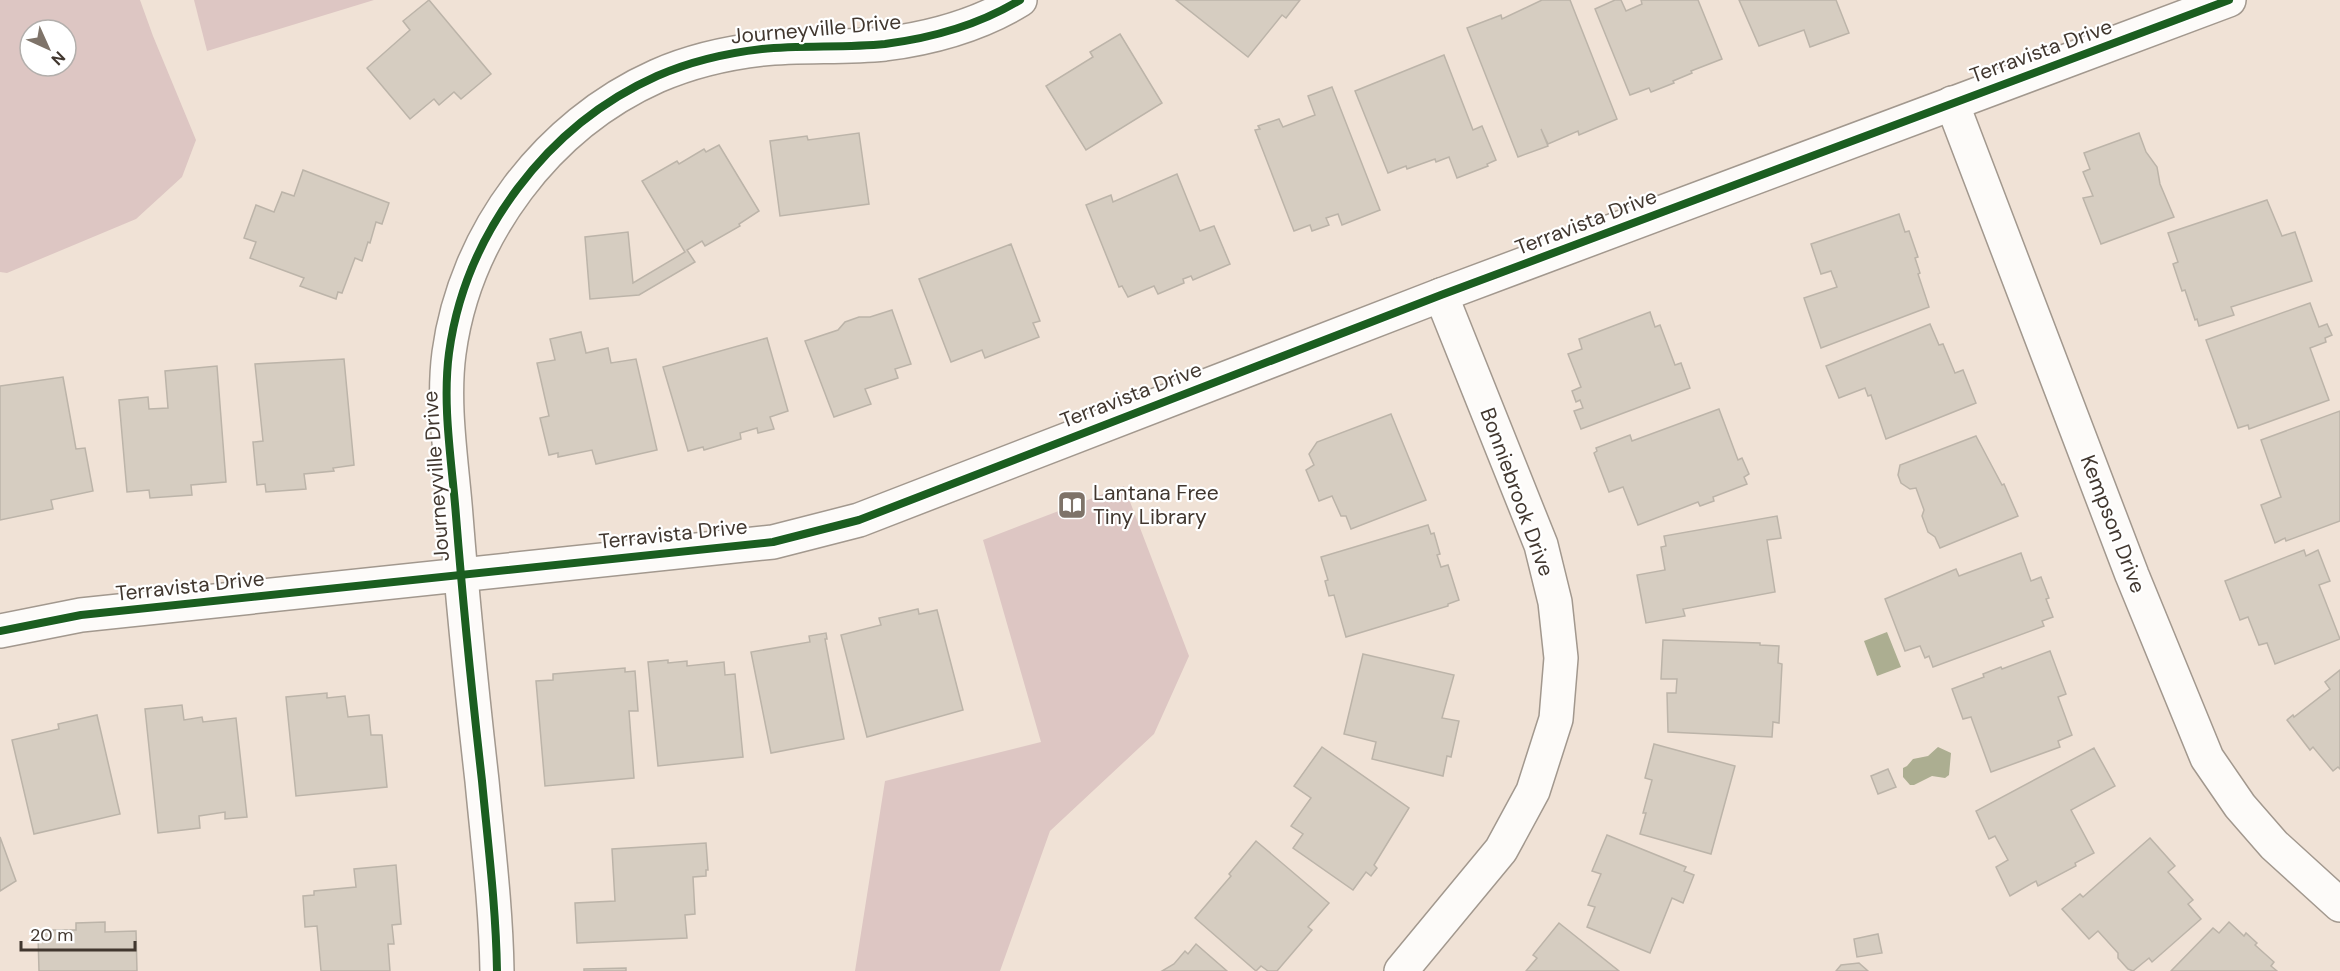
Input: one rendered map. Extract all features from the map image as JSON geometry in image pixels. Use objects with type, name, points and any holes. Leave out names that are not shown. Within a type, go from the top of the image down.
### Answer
[{"type":"street","name":"Journeyville Drive","points":[[497,971],[490,858],[461,576],[448,406],[448,355],[460,302],[476,260],[499,216],[530,171],[566,135],[612,101],[658,76],[714,57],[763,49],[884,44],[926,36],[959,28],[1001,12],[1020,0]]},
{"type":"street","name":"Terravista Drive","points":[[0,631],[81,615],[773,542],[859,520],[1441,295],[2229,0]]},
{"type":"street","name":"Kempson Drive","points":[[1952,103],[2128,564],[2207,758],[2240,806],[2274,845],[2340,905]]},
{"type":"street","name":"Bonniebrook Drive","points":[[1401,971],[1501,850],[1533,791],[1556,719],[1561,658],[1555,602],[1541,545],[1441,295]]},
{"type":"shaded area","points":[[0,0],[140,0],[196,140],[182,177],[136,219],[7,273],[0,272]]},
{"type":"shaded area","points":[[194,0],[374,0],[207,51]]},
{"type":"shaded area","points":[[1124,486],[1189,656],[1154,734],[1050,831],[1000,971],[855,971],[885,781],[1041,742],[983,540]]},
{"type":"shaded area","points":[[1887,632],[1901,667],[1877,676],[1864,641]]},
{"type":"shaded area","points":[[1938,747],[1951,753],[1949,775],[1945,778],[1932,776],[1910,785],[1903,777],[1903,768],[1913,759],[1928,756]]},
{"type":"building","points":[[429,0],[491,74],[461,99],[454,92],[439,105],[434,99],[410,119],[367,68],[410,30],[403,21]]},
{"type":"building","points":[[1176,0],[1300,0],[1286,18],[1282,15],[1248,57]]},
{"type":"building","points":[[1542,0],[1570,0],[1617,119],[1579,135],[1578,131],[1548,144],[1541,129],[1548,146],[1518,157],[1467,28],[1501,15],[1502,19]]},
{"type":"building","points":[[1615,0],[1621,0],[1626,11],[1642,4],[1641,0],[1698,0],[1722,59],[1691,71],[1692,73],[1673,81],[1674,83],[1651,92],[1649,88],[1630,95],[1595,9]]},
{"type":"building","points":[[1739,0],[1836,0],[1849,33],[1810,47],[1804,30],[1759,46]]},
{"type":"building","points":[[1120,34],[1162,103],[1086,150],[1046,86],[1093,57],[1090,52]]},
{"type":"building","points":[[1444,55],[1473,130],[1482,126],[1496,160],[1487,164],[1488,166],[1457,178],[1449,157],[1436,162],[1435,159],[1407,169],[1406,166],[1388,173],[1355,91]]},
{"type":"building","points":[[1332,87],[1380,210],[1342,225],[1338,214],[1326,218],[1329,225],[1312,231],[1310,225],[1294,231],[1255,130],[1260,129],[1258,126],[1279,119],[1283,127],[1315,115],[1308,96]]},
{"type":"building","points":[[859,133],[869,204],[780,216],[770,141],[807,136],[808,140]]},
{"type":"building","points":[[2139,133],[2146,152],[2157,167],[2160,184],[2174,217],[2101,244],[2083,198],[2093,196],[2083,172],[2090,169],[2084,153]]},
{"type":"building","points":[[719,145],[759,211],[739,224],[740,226],[705,246],[702,241],[687,250],[695,262],[639,295],[590,299],[585,237],[628,232],[633,283],[685,252],[642,181],[677,161],[679,164],[704,149],[706,152]]},
{"type":"building","points":[[303,170],[389,203],[382,224],[376,222],[362,261],[355,258],[342,293],[338,292],[336,299],[300,286],[304,278],[250,258],[256,242],[244,238],[256,205],[274,212],[282,192],[294,196]]},
{"type":"building","points":[[1177,174],[1200,231],[1214,226],[1230,264],[1193,280],[1191,276],[1183,279],[1184,283],[1158,294],[1154,286],[1128,297],[1122,286],[1119,287],[1086,205],[1111,195],[1113,202]]},
{"type":"building","points":[[2267,200],[2282,236],[2295,232],[2312,281],[2231,307],[2234,315],[2199,326],[2185,290],[2182,291],[2173,264],[2178,262],[2168,233]]},
{"type":"building","points":[[1899,214],[1905,232],[1909,231],[1918,257],[1915,258],[1920,273],[1918,274],[1929,307],[1821,348],[1804,298],[1837,287],[1831,271],[1821,274],[1811,244]]},
{"type":"building","points":[[1011,244],[1040,321],[1033,323],[1039,337],[985,358],[982,350],[951,362],[919,279]]},
{"type":"building","points":[[2310,303],[2319,327],[2327,324],[2332,335],[2325,338],[2326,342],[2310,348],[2329,400],[2249,429],[2248,425],[2238,428],[2206,340]]},
{"type":"building","points":[[892,310],[911,364],[895,369],[898,378],[865,389],[871,404],[834,417],[805,341],[838,330],[845,322],[859,317],[870,317]]},
{"type":"building","points":[[1650,312],[1655,327],[1660,325],[1675,365],[1681,363],[1690,388],[1581,429],[1574,411],[1583,408],[1580,400],[1576,402],[1572,391],[1581,387],[1568,354],[1582,349],[1579,339]]},
{"type":"building","points":[[1930,324],[1939,345],[1943,344],[1955,373],[1963,370],[1976,403],[1886,439],[1871,395],[1868,396],[1865,388],[1839,398],[1826,366]]},
{"type":"building","points":[[581,332],[586,353],[608,348],[611,363],[636,359],[657,450],[596,464],[592,450],[558,457],[558,453],[549,455],[540,418],[549,416],[537,363],[555,360],[550,339]]},
{"type":"building","points":[[767,338],[788,411],[770,417],[774,429],[758,433],[757,428],[740,433],[741,439],[704,450],[703,447],[688,451],[663,367]]},
{"type":"building","points":[[344,359],[354,465],[333,468],[334,471],[304,474],[306,489],[266,492],[265,484],[257,485],[253,442],[263,441],[255,364]]},
{"type":"building","points":[[217,366],[226,482],[191,485],[192,495],[150,498],[149,490],[127,492],[119,400],[148,397],[149,409],[168,408],[165,371]]},
{"type":"building","points":[[63,377],[76,449],[85,448],[93,491],[51,500],[53,509],[0,520],[0,386]]},
{"type":"building","points":[[1719,409],[1738,460],[1742,458],[1749,474],[1744,477],[1747,484],[1713,497],[1714,501],[1700,506],[1698,502],[1638,525],[1623,487],[1609,492],[1594,453],[1597,451],[1596,448],[1630,435],[1632,441]]},
{"type":"building","points":[[2340,411],[2340,521],[2275,543],[2261,505],[2281,497],[2261,440]]},
{"type":"building","points":[[1391,414],[1426,500],[1351,529],[1346,516],[1341,516],[1332,496],[1319,501],[1306,470],[1314,465],[1309,454],[1317,442]]},
{"type":"building","points":[[1976,436],[2002,485],[2004,484],[2018,516],[1940,548],[1935,537],[1928,532],[1922,516],[1924,510],[1916,488],[1910,489],[1901,483],[1898,475],[1900,465]]},
{"type":"building","points":[[1777,516],[1781,538],[1767,540],[1775,592],[1683,609],[1685,616],[1646,623],[1637,575],[1665,570],[1661,547],[1666,546],[1664,536]]},
{"type":"building","points":[[1428,525],[1431,534],[1434,533],[1441,567],[1448,565],[1459,600],[1448,606],[1346,637],[1334,595],[1329,596],[1325,581],[1328,580],[1321,557]]},
{"type":"building","points":[[2304,550],[2306,556],[2318,550],[2330,581],[2319,585],[2340,639],[2275,664],[2267,643],[2259,645],[2248,617],[2240,620],[2225,581]]},
{"type":"building","points":[[2021,553],[2031,581],[2041,577],[2049,598],[2046,599],[2053,617],[2042,621],[2044,626],[1933,667],[1929,656],[1925,658],[1920,646],[1905,651],[1885,599],[1956,569],[1959,576]]},
{"type":"building","points":[[918,609],[919,614],[937,610],[963,710],[867,737],[841,635],[881,625],[879,618]]},
{"type":"building","points":[[826,633],[827,639],[825,639],[844,739],[771,753],[751,652],[810,642],[809,636]]},
{"type":"building","points":[[1663,640],[1760,643],[1760,645],[1779,646],[1778,663],[1782,664],[1779,723],[1773,722],[1772,737],[1668,732],[1667,693],[1676,693],[1677,679],[1661,679]]},
{"type":"building","points":[[2050,651],[2066,694],[2058,697],[2072,735],[2058,741],[2060,747],[1991,772],[1971,717],[1963,719],[1952,689],[1984,677],[1983,674],[2001,667],[2002,669]]},
{"type":"building","points":[[1363,654],[1454,675],[1442,718],[1459,721],[1451,757],[1447,756],[1443,776],[1372,759],[1376,742],[1344,734]]},
{"type":"building","points":[[668,660],[668,663],[687,661],[687,666],[724,662],[725,675],[735,674],[743,757],[658,766],[648,662]]},
{"type":"building","points":[[625,668],[625,672],[635,671],[638,711],[629,711],[634,778],[545,786],[536,681],[553,680],[553,674]]},
{"type":"building","points":[[2340,670],[2340,769],[2338,767],[2333,771],[2313,747],[2310,750],[2287,720],[2330,689],[2325,682]]},
{"type":"building","points":[[327,693],[327,698],[345,696],[348,717],[369,715],[371,735],[382,735],[387,787],[296,796],[286,697]]},
{"type":"building","points":[[182,705],[184,720],[202,717],[203,722],[236,718],[247,817],[225,819],[225,812],[199,816],[200,828],[158,833],[145,709]]},
{"type":"building","points":[[97,715],[120,814],[34,834],[12,740],[59,729],[58,724]]},
{"type":"building","points":[[1654,744],[1735,766],[1711,854],[1640,834],[1652,780],[1645,778]]},
{"type":"building","points":[[1322,747],[1409,808],[1374,865],[1377,868],[1371,876],[1366,872],[1353,890],[1293,848],[1303,834],[1291,826],[1311,798],[1294,786]]},
{"type":"building","points":[[2094,748],[2115,786],[2071,810],[2094,853],[2075,863],[2076,866],[2038,886],[2036,881],[2010,896],[1996,867],[2008,860],[1995,836],[1989,839],[1976,811]]},
{"type":"building","points":[[1888,769],[1896,787],[1878,794],[1871,776]]},
{"type":"building","points":[[1607,835],[1686,867],[1684,871],[1694,875],[1683,903],[1672,898],[1650,953],[1587,927],[1595,907],[1588,905],[1601,874],[1592,871]]},
{"type":"building","points":[[0,837],[16,881],[0,891]]},
{"type":"building","points":[[2150,838],[2175,866],[2168,872],[2193,900],[2188,904],[2201,919],[2152,962],[2149,958],[2133,971],[2118,958],[2118,953],[2098,931],[2089,939],[2062,909],[2080,894],[2083,897]]},
{"type":"building","points":[[1256,841],[1329,903],[1308,927],[1312,930],[1277,971],[1268,971],[1261,966],[1256,971],[1195,918],[1231,876],[1229,874]]},
{"type":"building","points":[[706,843],[708,870],[706,870],[706,876],[693,877],[695,914],[685,915],[687,938],[577,943],[575,903],[615,901],[612,849]]},
{"type":"building","points":[[396,865],[401,924],[392,925],[394,944],[388,944],[390,971],[321,971],[317,926],[305,927],[303,896],[314,895],[314,891],[356,887],[354,869]]},
{"type":"building","points":[[105,922],[105,932],[136,931],[137,971],[39,971],[38,935],[44,936],[44,930],[76,930],[76,923]]},
{"type":"building","points":[[2229,922],[2244,936],[2246,933],[2257,943],[2255,945],[2274,962],[2271,966],[2277,971],[2171,971],[2213,928],[2219,933]]},
{"type":"building","points":[[1559,923],[1619,971],[1526,971],[1537,958],[1533,955]]},
{"type":"building","points":[[1878,934],[1882,953],[1857,957],[1854,939]]},
{"type":"building","points":[[1196,944],[1227,971],[1162,971],[1174,964],[1185,951],[1188,954]]},
{"type":"building","points":[[1859,963],[1868,971],[1836,971],[1841,965]]},
{"type":"building","points":[[626,968],[626,971],[584,971],[584,969]]},
{"type":"cycle path","points":[[497,971],[491,876],[448,434],[447,393],[449,353],[458,309],[473,266],[493,226],[518,188],[547,154],[580,123],[617,97],[657,76],[695,62],[762,49],[885,44],[920,38],[988,17],[1020,0]]},
{"type":"cycle path","points":[[0,631],[81,615],[773,542],[859,520],[1441,295],[2229,0]]},
{"type":"place","name":"Lantana Free Tiny Library","points":[[1072,505]]}]
